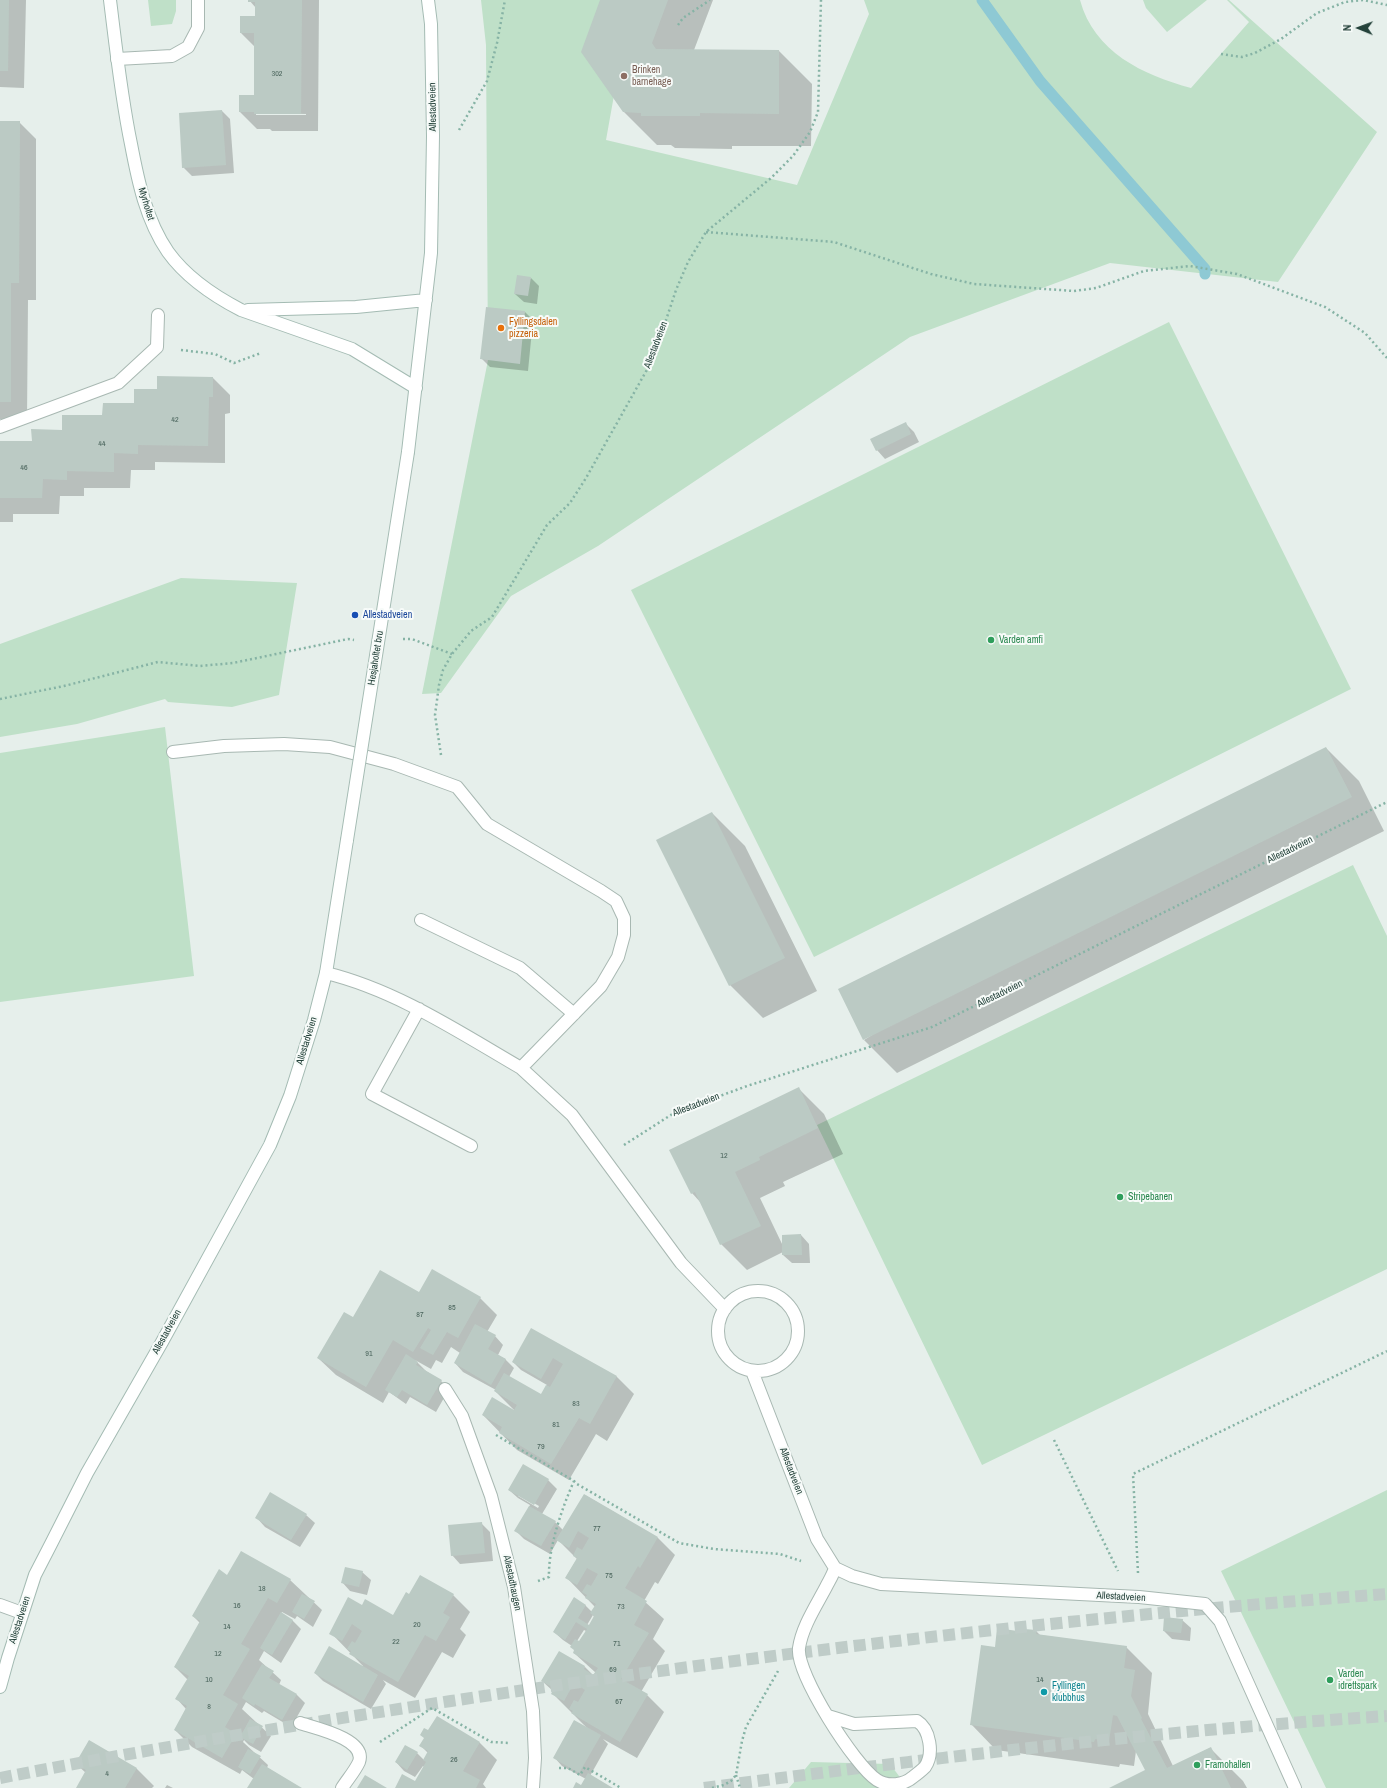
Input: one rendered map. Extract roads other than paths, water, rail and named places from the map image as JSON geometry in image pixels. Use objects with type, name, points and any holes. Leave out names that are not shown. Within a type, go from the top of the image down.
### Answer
[{"type":"main road","name":"Myrholtet","points":[[110,0],[126,122],[135,169],[150,221],[168,252],[193,279],[226,302],[241,310],[352,349],[416,388]]},
{"type":"main road","points":[[117,59],[172,56],[188,48],[198,28],[198,0]]},
{"type":"main road","name":"Allestadveien","points":[[408,452],[431,254],[433,136],[431,24],[428,0]]},
{"type":"main road","points":[[241,310],[356,307],[426,300]]},
{"type":"main road","points":[[0,427],[118,383],[157,347],[158,315]]},
{"type":"main road","name":"Hesjaholtet bru","points":[[347,840],[408,452]]},
{"type":"main road","points":[[173,752],[224,746],[284,744],[330,747],[394,764],[457,787],[487,824],[616,901],[624,918],[624,934],[618,957],[601,986],[521,1068]]},
{"type":"main road","name":"Allestadveien","points":[[0,1687],[35,1575],[87,1473],[162,1342],[270,1145],[303,1058],[326,973],[347,840]]},
{"type":"main road","points":[[421,920],[520,968],[574,1014]]},
{"type":"main road","points":[[326,973],[351,979],[419,1009],[521,1068],[572,1115],[681,1263],[724,1309]]},
{"type":"main road","points":[[419,1009],[372,1094],[471,1146]]},
{"type":"main road","points":[[758,1290],[771,1292],[783,1298],[792,1308],[798,1320],[798,1340],[789,1358],[778,1366],[766,1371],[752,1371],[740,1367],[729,1358],[722,1348],[718,1335],[719,1321],[724,1309],[733,1299],[745,1292],[758,1290]]},
{"type":"main road","name":"Allestadveien","points":[[752,1371],[817,1539],[835,1568],[852,1576],[881,1584],[1135,1597],[1205,1604],[1220,1621],[1295,1788]]},
{"type":"main road","name":"Allestadhaugen","points":[[445,1389],[462,1416],[490,1496],[514,1587],[533,1711],[533,1788]]},
{"type":"main road","points":[[828,1716],[854,1724],[917,1721],[923,1725],[929,1741],[930,1755],[925,1767],[907,1782],[889,1785],[877,1780],[850,1753],[828,1716],[811,1687],[803,1669],[799,1650],[804,1631],[835,1568]]},
{"type":"main road","points":[[0,1605],[22,1613]]},
{"type":"main road","points":[[300,1723],[349,1741],[356,1747],[360,1755],[359,1762],[342,1788]]},
{"type":"waterway","points":[[982,0],[1040,81],[1205,269],[1205,274]]},
{"type":"tunnel","points":[[0,1778],[169,1747],[338,1719],[451,1701],[684,1668],[918,1638],[1269,1603],[1387,1594]]},
{"type":"tunnel","points":[[704,1788],[874,1766],[1130,1737],[1387,1716]]},
{"type":"place","name":"Brinken barnehage","points":[[624,76]]},
{"type":"place","name":"Fyllingsdalen pizzeria","points":[[501,328]]},
{"type":"place","name":"Allestadveien","points":[[355,615]]},
{"type":"place","name":"Varden amfi","points":[[991,640]]},
{"type":"place","name":"Stripebanen","points":[[1120,1197]]},
{"type":"place","name":"Varden idrettspark","points":[[1330,1680]]},
{"type":"place","name":"Fyllingen klubbhus","points":[[1044,1692]]},
{"type":"place","name":"Framohallen","points":[[1197,1765]]}]
